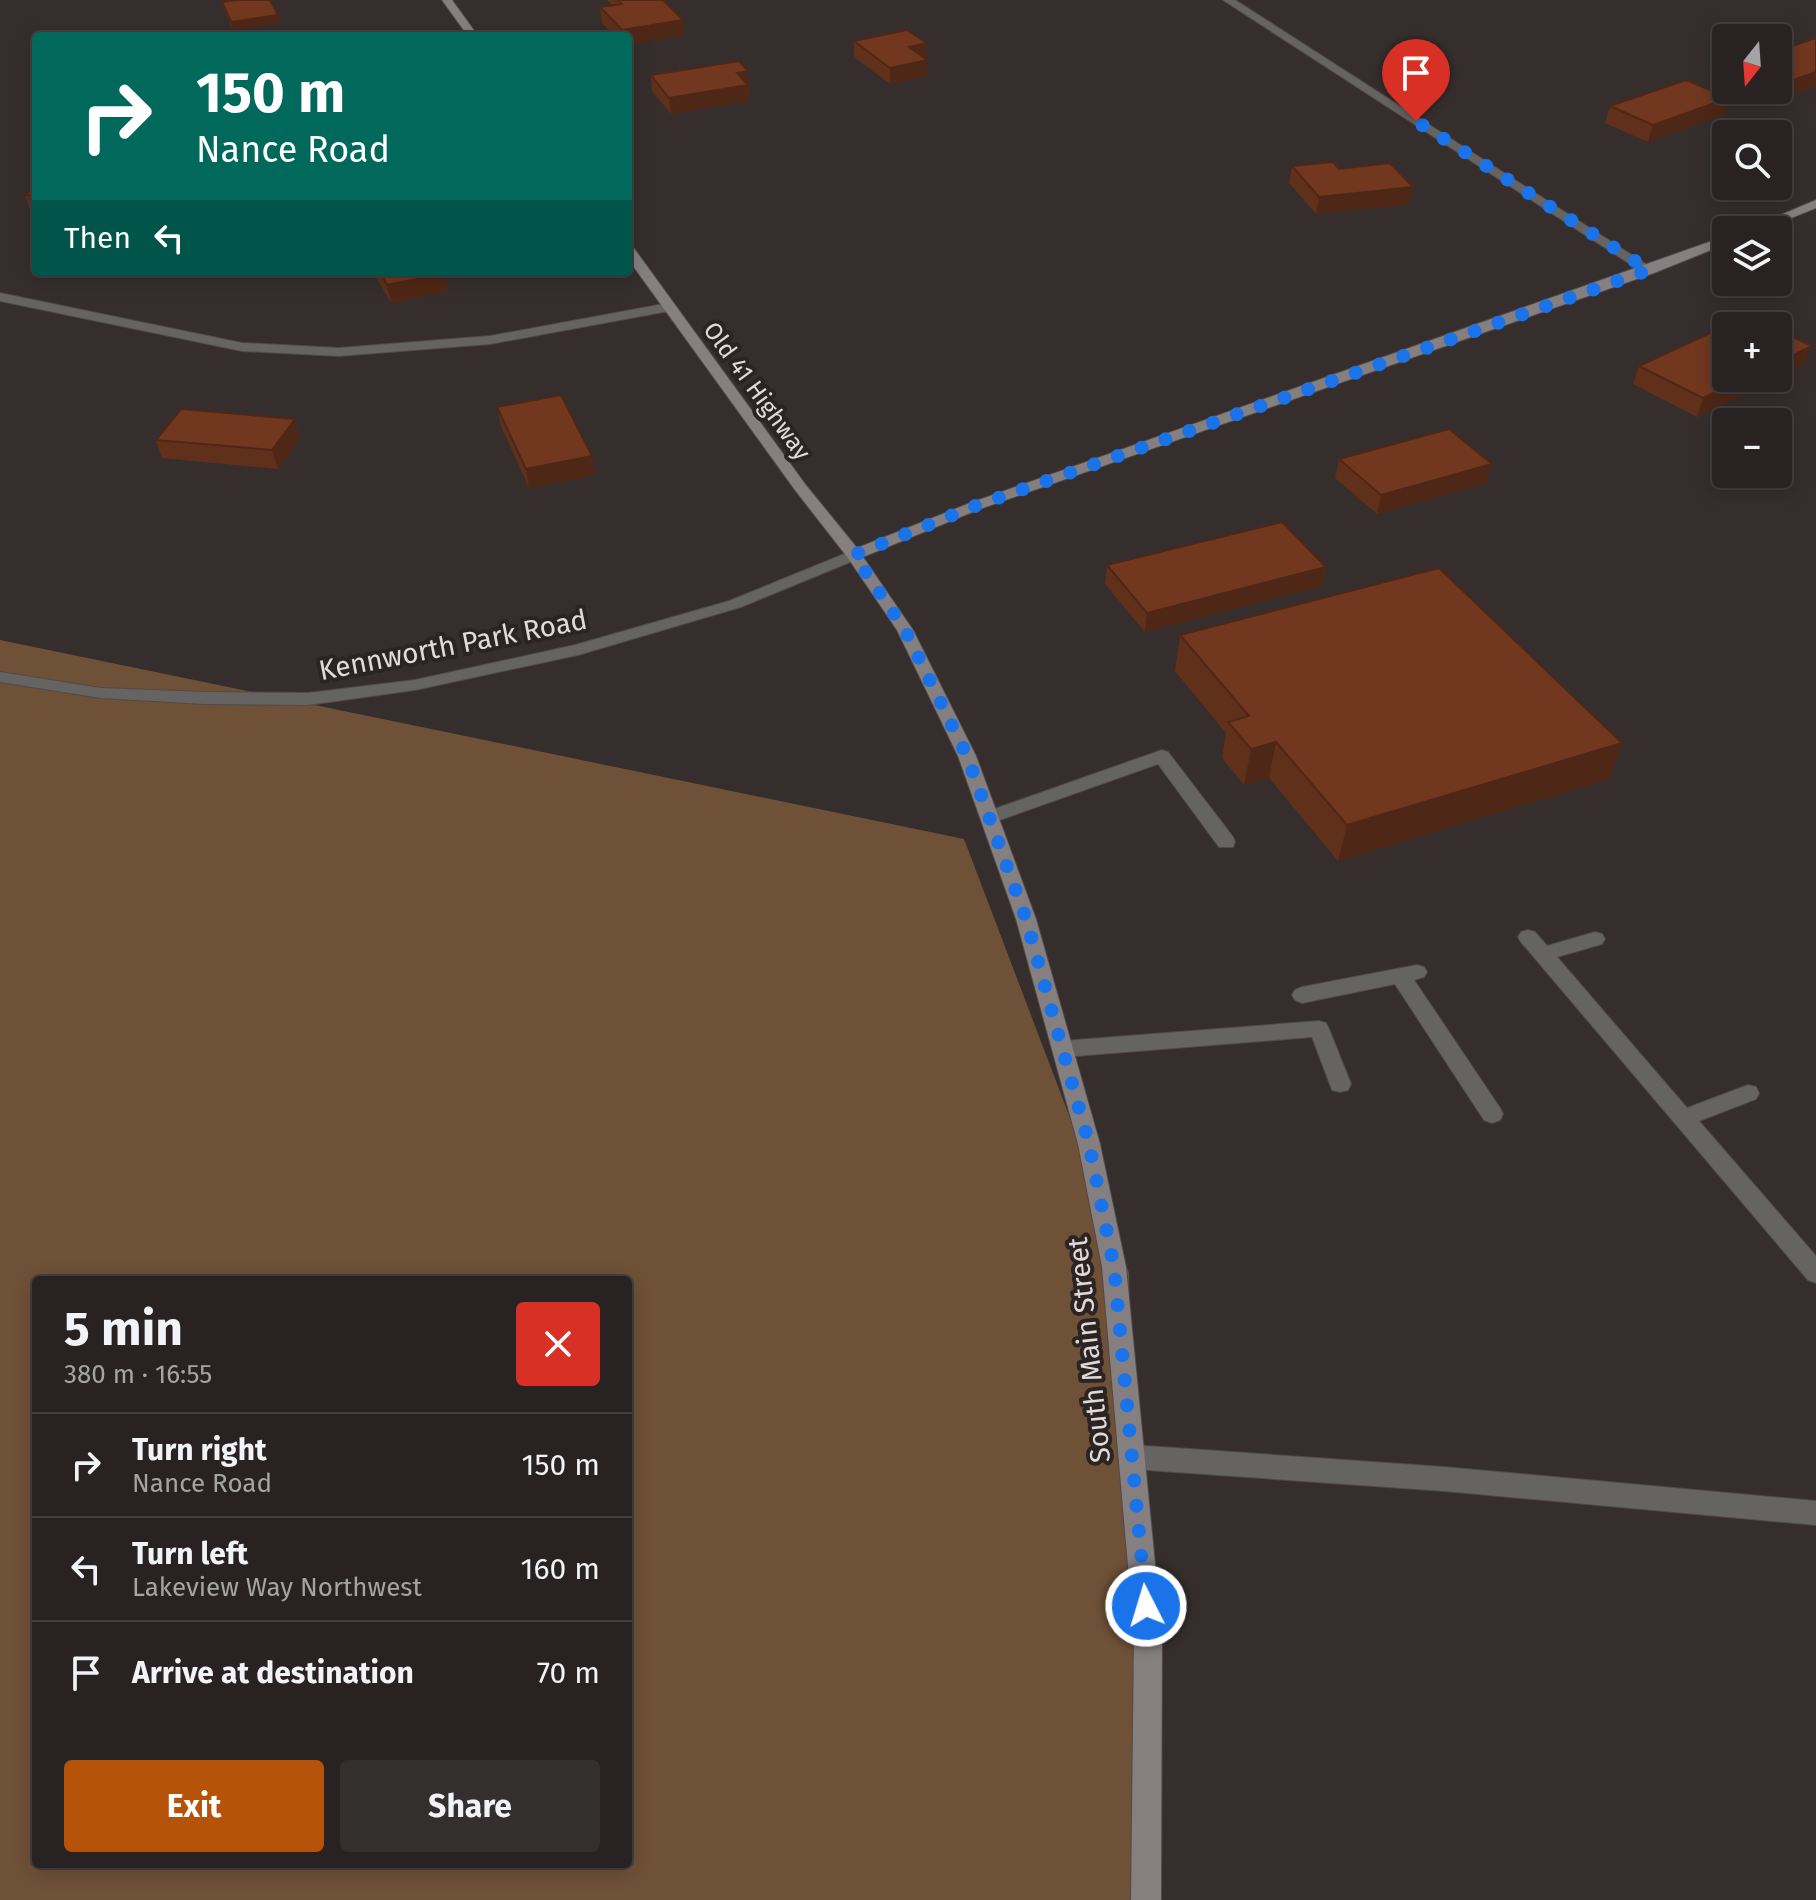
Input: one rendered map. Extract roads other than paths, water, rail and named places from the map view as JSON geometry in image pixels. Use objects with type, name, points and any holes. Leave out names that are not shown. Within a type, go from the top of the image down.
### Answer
[{"type":"main road","points":[[447,0],[470,32]]},
{"type":"main road","points":[[1786,216],[1816,204]]},
{"type":"main road","points":[[854,555],[1004,496],[1712,245]]},
{"type":"main road","name":"Old 41 Highway","points":[[632,256],[800,487],[854,555]]},
{"type":"main road","name":"South Main Street","points":[[854,555],[905,630],[967,756],[1026,919],[1089,1144],[1114,1267],[1148,1635],[1146,1900]]},
{"type":"street","points":[[1228,0],[1649,270]]},
{"type":"street","points":[[0,297],[242,347],[339,352],[490,340],[669,307]]},
{"type":"street","name":"Kennworth Park Road","points":[[0,677],[101,693],[204,698],[308,699],[415,685],[578,650],[735,604],[854,555]]},
{"type":"street","points":[[990,817],[1162,756],[1226,842]]},
{"type":"street","points":[[1528,937],[1816,1273]]},
{"type":"street","points":[[1543,954],[1595,939]]},
{"type":"street","points":[[1302,995],[1408,974],[1492,1114]]},
{"type":"street","points":[[1063,1049],[1319,1029],[1340,1084]]},
{"type":"street","points":[[1684,1118],[1748,1093]]},
{"type":"street","points":[[1132,1457],[1444,1479],[1816,1513]]}]
